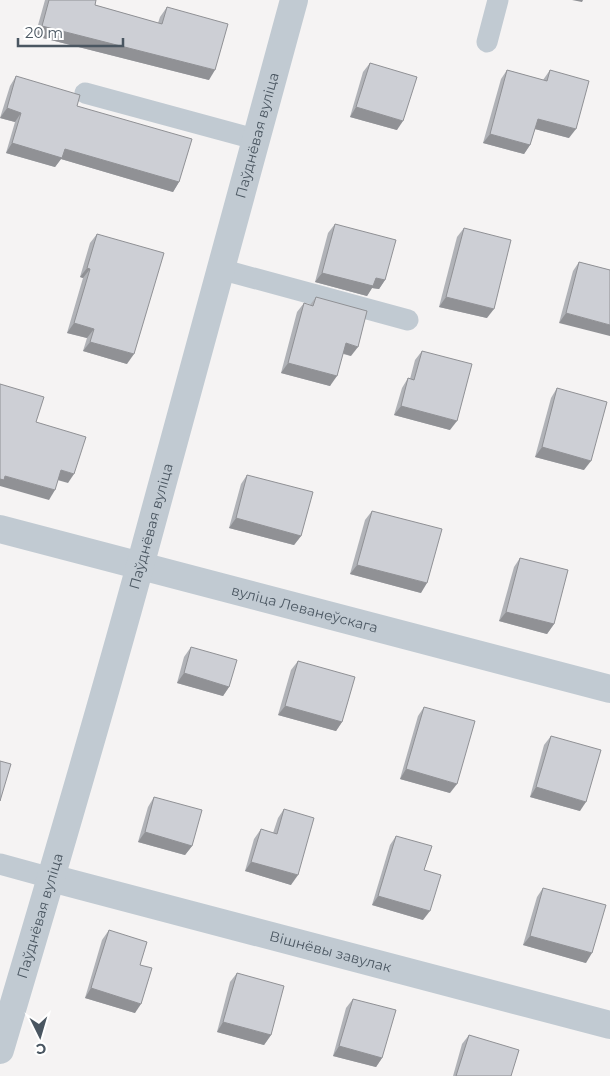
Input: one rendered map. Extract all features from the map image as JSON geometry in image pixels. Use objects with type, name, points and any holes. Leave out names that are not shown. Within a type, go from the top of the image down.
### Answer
[{"type":"street","name":"Паўднёвая вуліца","points":[[0,1050],[140,566],[294,0]]},
{"type":"street","name":"вуліца Леванеўскага","points":[[0,529],[610,689]]},
{"type":"street","name":"Вішнёвы завулак","points":[[51,878],[610,1025]]},
{"type":"lane","points":[[487,42],[498,0]]},
{"type":"lane","points":[[85,94],[255,139]]},
{"type":"lane","points":[[220,268],[408,320]]},
{"type":"lane","points":[[0,864],[51,878]]},
{"type":"building","points":[[49,0],[96,0],[95,5],[162,24],[167,7],[228,24],[215,70],[42,26]]},
{"type":"building","points":[[370,63],[417,77],[403,121],[356,107]]},
{"type":"building","points":[[507,70],[547,81],[550,70],[589,81],[576,129],[538,119],[530,145],[490,134]]},
{"type":"building","points":[[16,76],[80,95],[77,106],[192,139],[179,182],[65,149],[62,158],[12,143],[21,113],[7,108]]},
{"type":"building","points":[[335,224],[396,240],[385,280],[376,278],[373,286],[322,273]]},
{"type":"building","points":[[464,228],[511,240],[494,309],[446,297]]},
{"type":"building","points":[[97,234],[164,253],[134,354],[90,342],[94,329],[74,323],[90,269],[87,268]]},
{"type":"building","points":[[579,262],[610,270],[610,325],[566,313]]},
{"type":"building","points":[[316,297],[367,311],[358,347],[346,343],[337,376],[288,363],[304,303],[313,306]]},
{"type":"building","points":[[422,351],[472,364],[457,421],[401,406],[408,378],[414,380]]},
{"type":"building","points":[[0,384],[44,397],[36,422],[86,437],[74,474],[61,470],[55,490],[5,476],[4,480],[0,479]]},
{"type":"building","points":[[557,388],[607,402],[591,461],[542,447]]},
{"type":"building","points":[[247,475],[313,492],[301,536],[236,518]]},
{"type":"building","points":[[372,511],[442,529],[427,583],[357,565]]},
{"type":"building","points":[[520,558],[568,570],[554,624],[506,612]]},
{"type":"building","points":[[191,647],[237,660],[229,687],[184,673]]},
{"type":"building","points":[[298,661],[355,677],[342,722],[285,706]]},
{"type":"building","points":[[424,707],[475,721],[457,784],[406,769]]},
{"type":"building","points":[[551,736],[601,750],[586,802],[536,787]]},
{"type":"building","points":[[0,761],[11,764],[0,801]]},
{"type":"building","points":[[154,797],[202,810],[192,846],[145,832]]},
{"type":"building","points":[[284,809],[314,818],[298,875],[251,862],[261,829],[277,834]]},
{"type":"building","points":[[396,836],[432,846],[424,870],[441,875],[430,911],[378,896]]},
{"type":"building","points":[[543,888],[606,905],[592,953],[530,936]]},
{"type":"building","points":[[109,930],[147,942],[140,965],[152,968],[141,1004],[91,988]]},
{"type":"building","points":[[237,973],[284,986],[271,1035],[223,1022]]},
{"type":"building","points":[[353,999],[396,1010],[382,1058],[339,1046]]},
{"type":"building","points":[[469,1035],[519,1050],[511,1076],[456,1076]]}]
